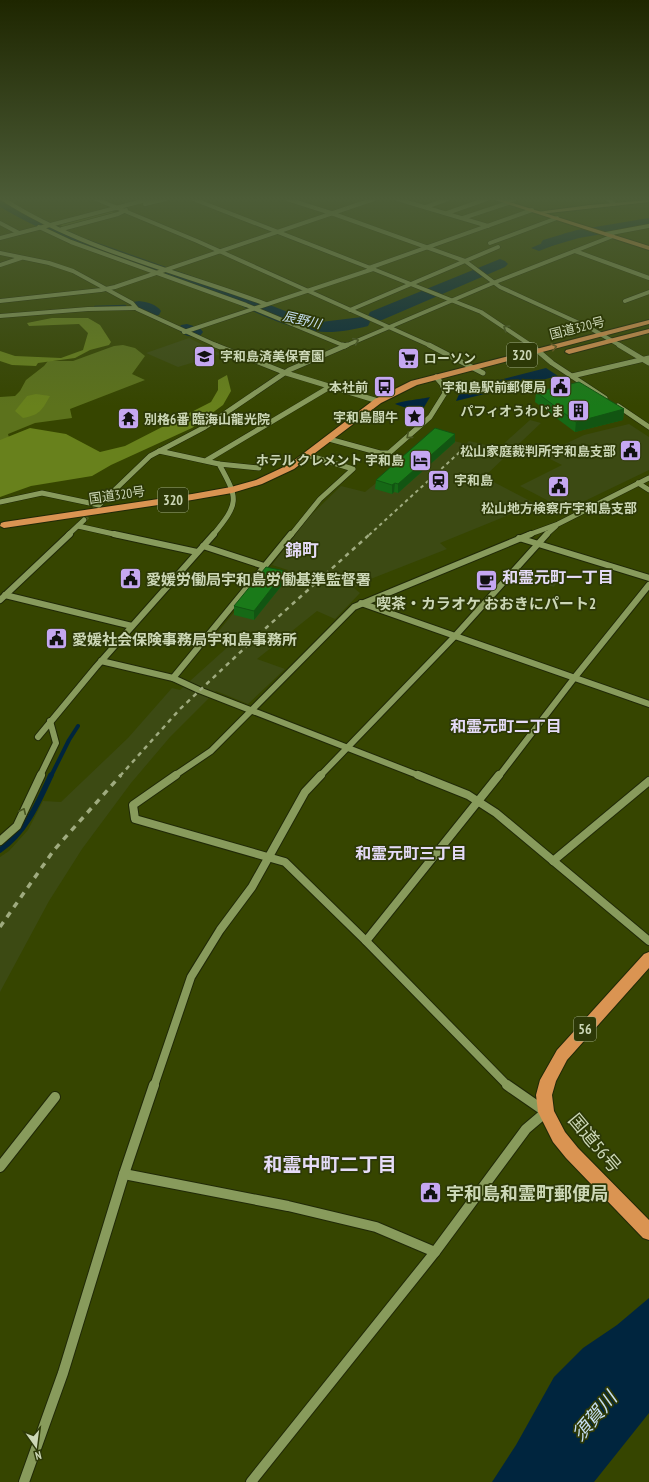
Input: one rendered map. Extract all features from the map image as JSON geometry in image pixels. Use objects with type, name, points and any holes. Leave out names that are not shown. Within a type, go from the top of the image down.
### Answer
[{"type":"highway","name":"国道320号","points":[[4,525],[232,490],[283,472],[378,401],[414,383],[649,322]]},
{"type":"highway","name":"国道320号","points":[[396,391],[442,384],[649,331]]},
{"type":"highway","name":"国道56号","points":[[648,961],[562,1055],[548,1080],[544,1095],[546,1112],[559,1137],[572,1153],[649,1232]]},
{"type":"street","points":[[65,268],[87,277],[108,289],[132,303],[135,308]]},
{"type":"street","points":[[145,268],[255,308],[344,346]]},
{"type":"street","points":[[256,268],[389,327],[483,373]]},
{"type":"street","points":[[350,310],[449,268]]},
{"type":"street","points":[[476,268],[493,283],[602,335],[649,363]]},
{"type":"street","points":[[0,502],[42,493],[99,505],[150,456],[205,427],[274,379],[344,346],[531,268]]},
{"type":"street","points":[[622,268],[649,278]]},
{"type":"street","points":[[0,301],[108,289],[166,269],[230,290],[265,305]]},
{"type":"street","points":[[186,332],[371,269],[453,300],[487,316],[532,344],[538,351],[572,376],[649,427]]},
{"type":"street","points":[[626,301],[649,292]]},
{"type":"street","points":[[0,316],[88,309],[135,308],[186,332],[328,388],[378,401]]},
{"type":"street","points":[[572,376],[649,358]]},
{"type":"street","points":[[329,439],[380,453],[389,453],[430,417],[445,393],[442,384],[436,377]]},
{"type":"street","points":[[207,460],[328,388]]},
{"type":"street","points":[[159,451],[207,460],[219,464],[259,468]]},
{"type":"street","points":[[173,678],[320,499],[352,469],[307,455]]},
{"type":"street","points":[[38,737],[101,661],[203,546],[232,510],[234,503],[232,490],[219,464]]},
{"type":"street","points":[[251,1482],[435,1252],[526,1129],[546,1112],[514,1091],[502,1081],[366,941],[285,862],[135,819],[133,805],[211,751],[250,710],[328,635],[354,607],[518,538],[558,524],[649,478]]},
{"type":"street","points":[[638,483],[649,490]]},
{"type":"street","points":[[0,600],[84,520]]},
{"type":"street","points":[[24,1482],[63,1373],[124,1174],[191,977],[220,930],[252,887],[305,792],[456,635],[558,524]]},
{"type":"street","points":[[78,526],[197,552]]},
{"type":"street","points":[[518,538],[649,578]]},
{"type":"street","points":[[203,546],[264,566]]},
{"type":"street","points":[[366,941],[479,802],[575,677],[649,585]]},
{"type":"street","points":[[5,595],[132,626]]},
{"type":"street","points":[[362,603],[649,704]]},
{"type":"street","points":[[101,661],[173,678],[199,690],[468,795],[496,813],[649,941]]},
{"type":"street","points":[[0,841],[17,826],[56,743],[50,721]]},
{"type":"street","points":[[553,861],[649,781]]},
{"type":"street","points":[[0,1167],[55,1097]]},
{"type":"street","points":[[124,1174],[288,1206],[376,1227],[435,1252]]},
{"type":"shaded area","points":[[52,318],[88,318],[100,325],[111,342],[109,345],[90,350],[75,358],[38,363],[36,366],[12,365],[0,361],[0,351],[15,356],[61,358],[83,350],[88,333],[79,324],[29,326],[27,323]]},
{"type":"shaded area","points":[[189,338],[221,354],[178,367],[146,353]]},
{"type":"shaded area","points":[[123,345],[135,348],[145,356],[132,374],[145,380],[70,409],[72,418],[35,423],[8,434],[10,441],[0,444],[0,397],[15,396],[20,391],[26,380],[48,361],[73,361],[114,346]]},
{"type":"shaded area","points":[[227,375],[231,391],[223,405],[192,428],[111,465],[92,476],[31,486],[0,497],[0,440],[30,428],[66,434],[100,452],[125,446],[211,402],[218,390],[218,380]]},
{"type":"shaded area","points":[[36,394],[50,396],[40,411],[23,418],[15,411],[27,396]]},
{"type":"shaded area","points":[[530,420],[541,423],[484,477],[536,504],[440,543],[447,549],[368,580],[354,588],[360,593],[335,619],[317,611],[257,659],[285,669],[248,704],[216,691],[170,737],[131,783],[82,849],[49,901],[0,992],[0,857],[9,851],[28,830],[43,801],[61,802],[128,738],[172,688],[180,690],[231,644],[213,638],[268,571],[282,576],[288,570],[272,565],[308,518],[341,486],[365,492],[434,436],[466,444],[469,441],[499,448]]},
{"type":"shaded area","points":[[629,424],[649,437],[649,470],[566,510],[520,486],[562,465],[542,455],[584,435]]},
{"type":"shaded area","points":[[527,573],[557,582],[554,587],[523,577]]},
{"type":"water","points":[[546,368],[558,376],[456,401],[461,390]]},
{"type":"water","points":[[430,397],[423,409],[409,409],[395,404],[401,402]]},
{"type":"water","name":"須賀川","points":[[649,1298],[649,1413],[594,1482],[492,1482],[516,1445],[554,1377],[583,1348],[617,1325]]},
{"type":"building","points":[[579,382],[624,409],[576,422],[536,392]]},
{"type":"building","points":[[435,428],[455,434],[398,484],[395,483],[392,485],[376,480]]},
{"type":"building","points":[[266,567],[285,571],[254,611],[234,606]]},
{"type":"waterway","name":"辰野川","points":[[153,268],[231,295],[308,325],[321,327],[362,322]]},
{"type":"waterway","name":"辰野川","points":[[376,316],[490,268]]},
{"type":"waterway","points":[[95,307],[125,306]]},
{"type":"waterway","points":[[139,306],[153,311]]},
{"type":"waterway","points":[[187,329],[194,332]]},
{"type":"waterway","points":[[51,776],[69,740],[78,726]]},
{"type":"waterway","points":[[0,850],[9,843],[24,826],[36,806],[51,775]]},
{"type":"tunnel","points":[[84,520],[99,505]]},
{"type":"railway","points":[[369,535],[462,450]]},
{"type":"railway","points":[[120,776],[180,709],[267,627],[370,534]]},
{"type":"railway","points":[[0,927],[54,850],[121,775]]},
{"type":"place","name":"宇和島済美保育園","points":[[205,356]]},
{"type":"place","name":"ローソン","points":[[409,358]]},
{"type":"place","name":"本社前","points":[[384,387]]},
{"type":"place","name":"宇和島駅前郵便局","points":[[561,387]]},
{"type":"place","name":"パフィオうわじま","points":[[579,411]]},
{"type":"place","name":"宇和島闘牛","points":[[414,417]]},
{"type":"place","name":"別格6番 臨海山龍光院","points":[[129,419]]},
{"type":"place","name":"松山家庭裁判所宇和島支部","points":[[631,451]]},
{"type":"place","name":"ホテル クレメント 宇和島","points":[[420,460]]},
{"type":"place","name":"宇和島","points":[[438,480]]},
{"type":"place","name":"松山地方検察庁宇和島支部","points":[[559,486]]},
{"type":"place","name":"愛媛労働局宇和島労働基準監督署","points":[[130,579]]},
{"type":"place","name":"喫茶・カラオケ おおきにパート2","points":[[486,580]]},
{"type":"place","name":"愛媛社会保険事務局宇和島事務所","points":[[56,639]]},
{"type":"place","name":"宇和島和霊町郵便局","points":[[431,1193]]},
{"type":"district","name":"錦町","points":[[302,550]]},
{"type":"district","name":"和霊元町一丁目","points":[[558,577]]},
{"type":"district","name":"和霊元町二丁目","points":[[506,726]]},
{"type":"district","name":"和霊元町三丁目","points":[[411,853]]},
{"type":"district","name":"和霊中町二丁目","points":[[330,1164]]}]
